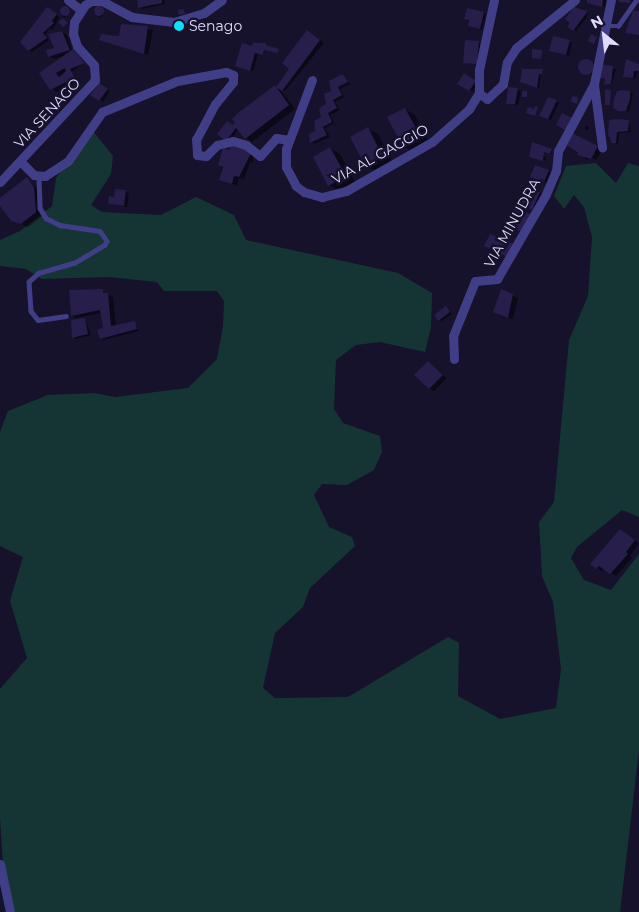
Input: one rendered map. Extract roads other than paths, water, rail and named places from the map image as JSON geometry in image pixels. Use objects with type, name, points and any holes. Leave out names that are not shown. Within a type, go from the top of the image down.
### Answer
[{"type":"street","points":[[68,0],[81,10],[91,1],[102,1],[132,16],[180,22],[204,14],[222,0]]},
{"type":"street","points":[[494,0],[483,44],[479,93],[483,98],[492,96],[503,84],[507,62],[516,48],[576,0]]},
{"type":"street","name":"VIA MINUDRA","points":[[454,359],[453,336],[475,281],[497,279],[546,194],[556,170],[558,150],[594,84],[600,46],[608,26],[611,0]]},
{"type":"street","name":"VIA SENAGO","points":[[0,182],[95,80],[94,64],[74,40],[74,22],[81,10]]},
{"type":"street","points":[[20,161],[39,177],[62,167],[102,112],[192,76],[226,72],[234,78],[196,140],[197,155],[206,156],[217,146],[233,141],[246,145],[260,156],[276,138],[289,140]]},
{"type":"street","name":"VIA AL GAGGIO","points":[[312,80],[289,140],[286,168],[296,186],[312,195],[334,196],[442,135],[469,109],[479,93]]},
{"type":"street","points":[[594,84],[602,147]]},
{"type":"street","points":[[0,864],[10,912]]},
{"type":"lane","points":[[608,26],[618,26],[636,0]]},
{"type":"lane","points":[[39,177],[40,208],[46,218],[60,225],[100,231],[106,241],[105,245],[75,263],[39,273],[29,282],[31,311],[38,320],[66,316]]},
{"type":"place","name":"Senago","points":[[179,26]]}]
